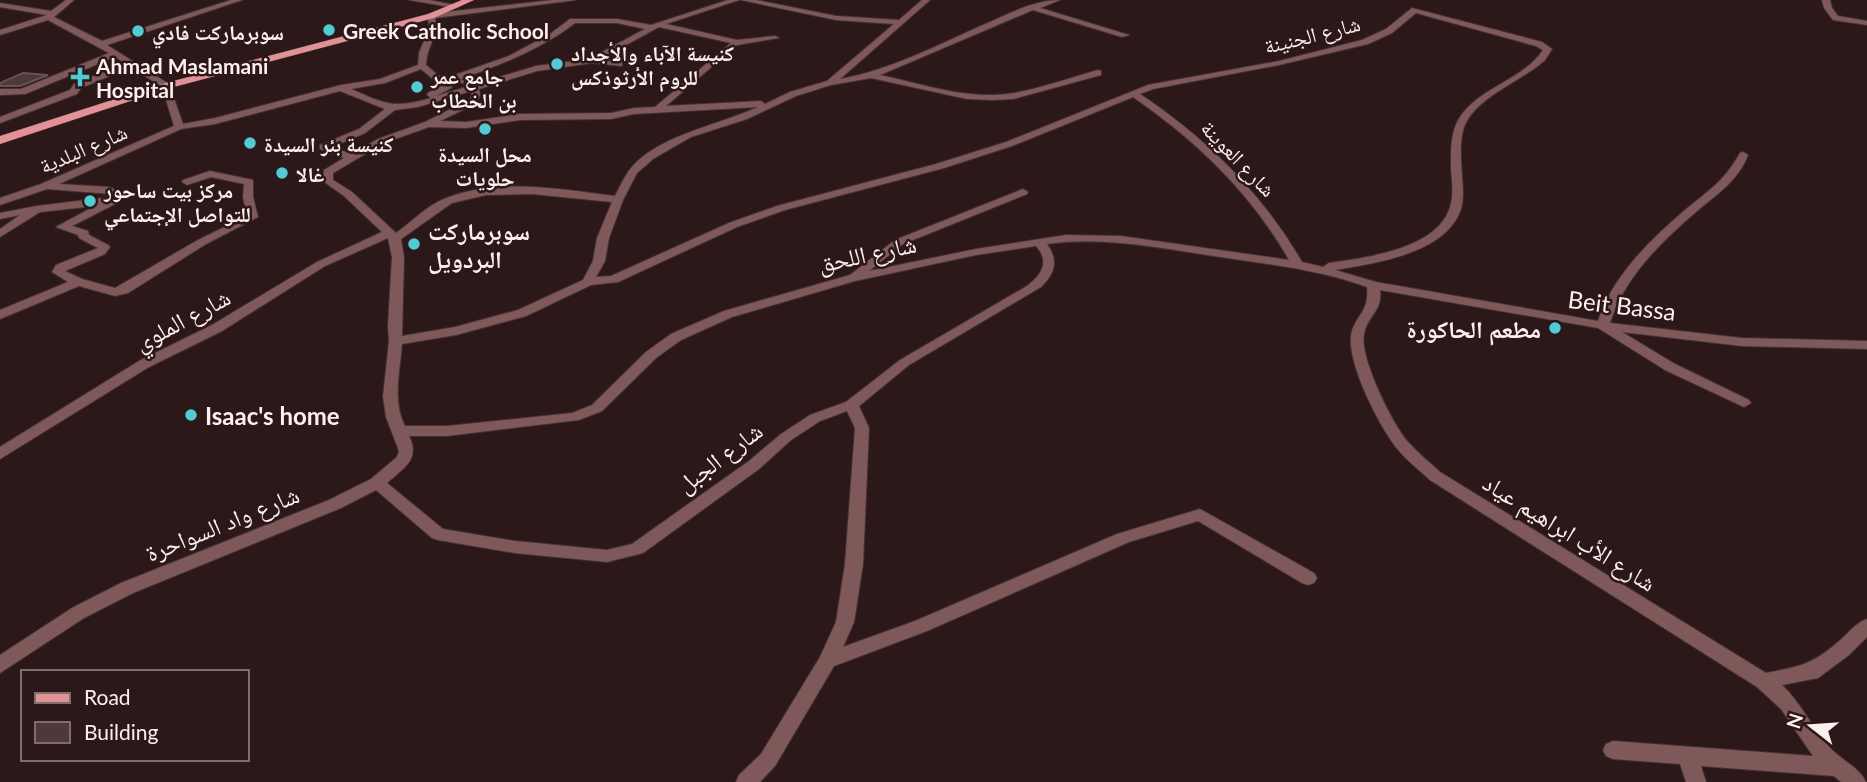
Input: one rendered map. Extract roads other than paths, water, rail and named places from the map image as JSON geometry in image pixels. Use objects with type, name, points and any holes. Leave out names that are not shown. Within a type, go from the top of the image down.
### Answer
[{"type":"main road","points":[[0,140],[166,86],[431,16],[470,0]]},
{"type":"street","points":[[0,33],[51,16],[70,0]]},
{"type":"street","points":[[101,44],[238,0]]},
{"type":"street","points":[[412,0],[456,6]]},
{"type":"street","points":[[474,86],[452,79],[437,78],[422,66],[424,49],[433,28],[431,16],[561,5],[572,0]]},
{"type":"street","points":[[591,61],[656,26],[735,0]]},
{"type":"street","points":[[745,0],[836,18],[900,22]]},
{"type":"street","points":[[830,83],[926,0]]},
{"type":"street","points":[[588,282],[599,261],[603,238],[618,200],[639,165],[657,151],[753,107],[830,83],[870,76],[1056,0]]},
{"type":"street","points":[[1826,0],[1828,8],[1836,18],[1867,23]]},
{"type":"street","points":[[0,5],[51,16],[166,86],[179,127]]},
{"type":"street","points":[[1033,8],[1125,34]]},
{"type":"street","name":"شارع الجنينة","points":[[1134,94],[1166,83],[1268,65],[1365,42],[1389,31],[1415,10],[1539,44],[1548,49],[1534,64],[1471,108],[1460,123],[1455,211],[1446,226],[1410,248],[1363,263],[1317,269]]},
{"type":"street","points":[[415,105],[448,86],[452,79],[512,58],[553,36],[571,18],[656,26],[735,43],[775,38]]},
{"type":"street","points":[[657,110],[735,43]]},
{"type":"street","points":[[0,92],[22,92],[114,54]]},
{"type":"street","points":[[341,88],[392,108],[456,94],[474,86],[536,69],[591,61],[619,64]]},
{"type":"street","points":[[0,120],[74,92],[77,86],[131,64]]},
{"type":"street","name":"شارع البلدية","points":[[0,202],[45,186],[179,127],[215,121],[341,88],[382,81],[422,66]]},
{"type":"street","points":[[870,76],[967,96],[993,97],[1013,96],[1098,73]]},
{"type":"street","points":[[474,86],[476,96],[472,102],[428,124],[363,150],[328,172],[328,181],[348,194],[392,235],[398,257],[394,326],[397,341],[456,331],[522,313],[588,282],[614,279],[733,225],[781,208],[915,173],[1009,144],[1134,94]]},
{"type":"street","name":"شارع العوينة","points":[[1134,94],[1171,119],[1225,166],[1276,226],[1298,265]]},
{"type":"street","points":[[428,124],[466,125],[520,117],[611,117],[657,110],[753,107]]},
{"type":"street","points":[[350,157],[323,147],[362,131],[392,108]]},
{"type":"street","points":[[1743,155],[1739,169],[1726,183],[1694,208],[1639,264],[1606,312],[1603,326],[1670,367],[1744,403]]},
{"type":"street","points":[[114,201],[62,227],[84,233],[83,236],[104,247],[101,252],[60,268],[58,272],[78,282],[115,292],[124,290],[202,242],[254,217],[248,197],[249,183],[210,174],[187,182]]},
{"type":"street","points":[[45,186],[109,190],[116,192],[114,201]]},
{"type":"street","name":"شارع الملوي","points":[[0,454],[144,364],[217,328],[321,264],[392,235],[438,206],[464,194],[516,190],[618,200]]},
{"type":"street","points":[[853,278],[900,242],[1023,192]]},
{"type":"street","points":[[0,216],[37,209],[114,201]]},
{"type":"street","points":[[0,234],[37,209]]},
{"type":"street","name":"شارع اللحق","points":[[402,431],[447,431],[574,417],[597,408],[651,355],[676,337],[728,314],[853,278],[1038,242],[1088,237],[1121,239],[1298,265],[1348,276],[1373,285]]},
{"type":"street","points":[[746,782],[768,760],[827,661],[845,622],[854,564],[862,428],[852,405],[872,384],[910,358],[1030,290],[1047,274],[1051,260],[1038,242]]},
{"type":"street","points":[[0,315],[78,282]]},
{"type":"street","name":"Beit Bassa","points":[[1373,285],[1603,326],[1794,344],[1867,345]]},
{"type":"street","name":"شارع الأب ابراهيم عياد","points":[[1373,285],[1375,301],[1357,334],[1358,353],[1368,384],[1401,444],[1435,476],[1764,681],[1788,703],[1823,754],[1856,782]]},
{"type":"street","name":"شارع واد السواحرة","points":[[0,665],[78,613],[127,587],[335,504],[377,482],[404,459],[407,451],[402,431],[393,417],[390,397],[397,341]]},
{"type":"street","name":"شارع الجبل","points":[[377,482],[438,534],[515,547],[607,556],[637,549],[754,465],[786,437],[815,418],[852,405]]},
{"type":"street","points":[[827,661],[910,630],[1123,538],[1200,515],[1308,578]]},
{"type":"street","points":[[1764,681],[1811,672],[1842,650],[1867,626]]},
{"type":"street","points":[[1613,750],[1838,767]]},
{"type":"street","points":[[1688,756],[1696,782]]},
{"type":"place","name":"Greek Catholic School","points":[[329,30]]},
{"type":"place","name":"سوبرماركت فادي","points":[[138,31]]},
{"type":"place","name":"كنيسة الآباء والأجداد للروم الأرثوذكس","points":[[557,64]]},
{"type":"place","name":"Ahmad Maslamani Hospital","points":[[80,77]]},
{"type":"place","name":"جامع عمر بن الخطاب","points":[[417,87]]},
{"type":"place","name":"محل السيدة حلويات","points":[[485,129]]},
{"type":"place","name":"كنيسة بئر السيدة","points":[[250,143]]},
{"type":"place","name":"غالا","points":[[282,173]]},
{"type":"place","name":"مركز بيت ساحور للتواصل الإجتماعي","points":[[90,201]]},
{"type":"place","name":"سوبرماركت البردويل","points":[[414,244]]},
{"type":"place","name":"مطعم الحاكورة","points":[[1555,328]]},
{"type":"place","name":"Isaac's home","points":[[191,415]]}]
